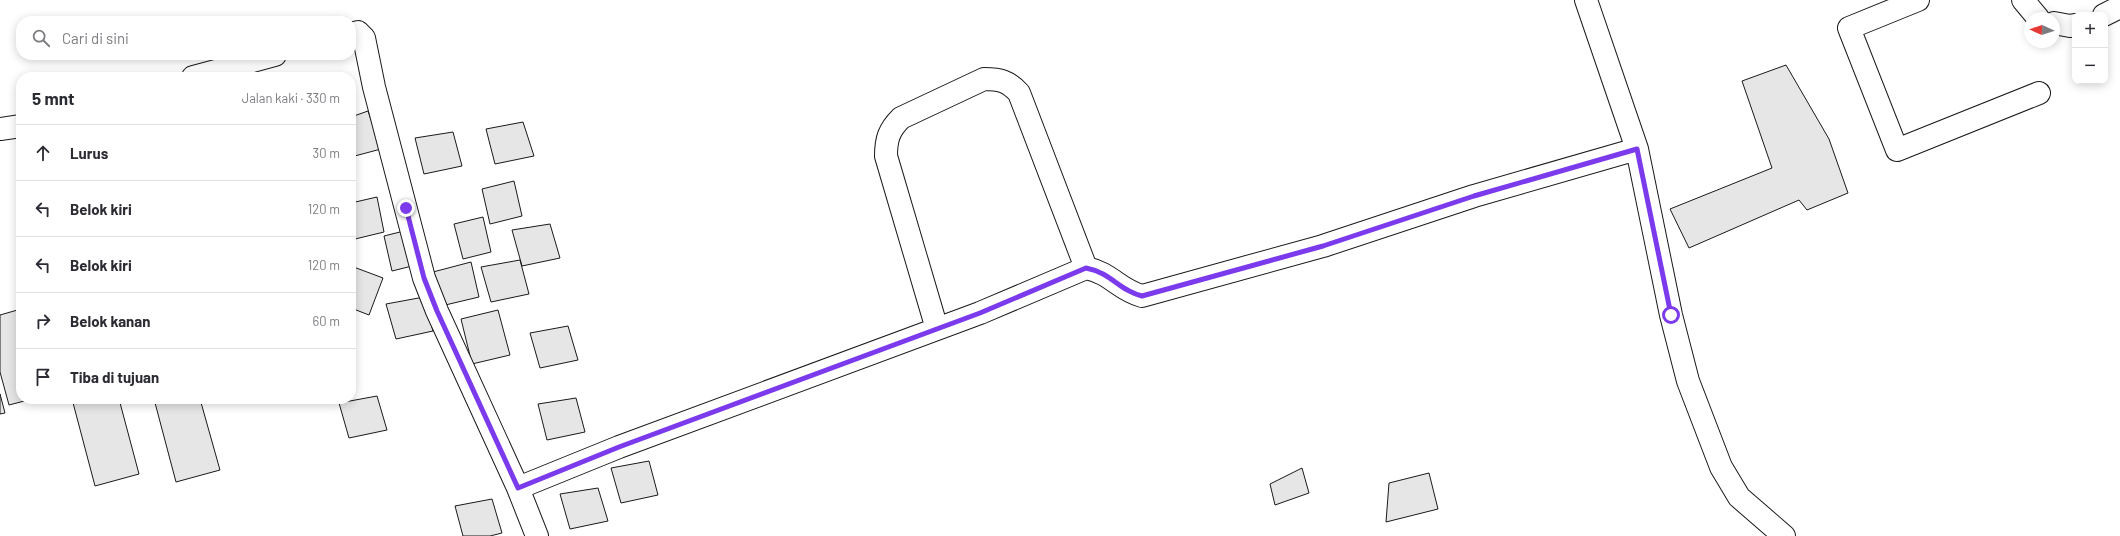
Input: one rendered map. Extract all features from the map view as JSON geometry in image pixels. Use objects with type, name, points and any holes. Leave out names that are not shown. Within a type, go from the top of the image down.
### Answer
[{"type":"street","points":[[1586,0],[1637,149],[1671,315],[1688,381],[1721,467],[1740,497],[1784,536]]},
{"type":"street","points":[[1918,0],[1849,28],[1897,150],[2039,94]]},
{"type":"street","points":[[2023,0],[2033,12]]},
{"type":"street","points":[[2108,13],[2120,7]]},
{"type":"street","points":[[2060,24],[2072,26]]},
{"type":"street","points":[[356,33],[358,32],[364,38],[374,87],[424,278],[437,311],[518,488],[537,536]]},
{"type":"street","points":[[212,72],[256,60]]},
{"type":"street","points":[[937,330],[886,156],[886,141],[891,128],[901,118],[984,79],[998,79],[1010,83],[1019,92],[1086,268]]},
{"type":"street","points":[[0,129],[16,127]]},
{"type":"street","points":[[518,488],[619,447],[937,330],[1086,268],[1100,271],[1129,292],[1142,296],[1323,246],[1474,196],[1637,149]]},
{"type":"building","points":[[1786,65],[1829,139],[1848,193],[1807,210],[1799,200],[1689,248],[1670,209],[1772,168],[1742,81]]},
{"type":"building","points":[[368,111],[381,149],[356,156],[356,115]]},
{"type":"building","points":[[523,122],[534,156],[495,164],[486,129]]},
{"type":"building","points":[[453,132],[462,166],[424,174],[415,138]]},
{"type":"building","points":[[514,181],[522,216],[490,224],[482,189]]},
{"type":"building","points":[[377,197],[384,232],[356,239],[356,202]]},
{"type":"building","points":[[483,217],[491,252],[463,259],[454,224]]},
{"type":"building","points":[[550,224],[560,258],[522,266],[512,230]]},
{"type":"building","points":[[408,230],[416,265],[392,271],[384,236]]},
{"type":"building","points":[[520,260],[529,294],[491,302],[481,267]]},
{"type":"building","points":[[471,262],[479,297],[441,306],[433,272]]},
{"type":"building","points":[[356,268],[383,278],[369,315],[356,310]]},
{"type":"building","points":[[424,297],[433,331],[396,339],[386,304]]},
{"type":"building","points":[[16,310],[16,403],[9,405],[0,372],[0,315]]},
{"type":"building","points":[[498,310],[510,355],[472,364],[461,319]]},
{"type":"building","points":[[568,326],[578,360],[540,368],[530,333]]},
{"type":"building","points":[[0,394],[5,413],[0,414]]},
{"type":"building","points":[[377,396],[387,430],[349,438],[339,404],[356,404],[356,400]]},
{"type":"building","points":[[576,398],[585,432],[547,440],[538,404]]},
{"type":"building","points":[[73,404],[120,404],[139,474],[95,486]]},
{"type":"building","points":[[155,404],[201,404],[220,470],[176,482]]},
{"type":"building","points":[[649,461],[658,495],[621,503],[611,468]]},
{"type":"building","points":[[1302,468],[1309,493],[1275,505],[1270,484]]},
{"type":"building","points":[[1429,473],[1438,509],[1386,522],[1389,483]]},
{"type":"building","points":[[598,488],[608,521],[570,529],[560,494]]},
{"type":"building","points":[[492,499],[502,533],[490,536],[463,536],[455,506]]},
{"type":"route","points":[[406,208],[424,278],[437,311],[518,488],[619,447],[980,313],[1086,268],[1100,271],[1112,278],[1129,292],[1142,296],[1323,246],[1474,196],[1637,149],[1671,315]]}]
